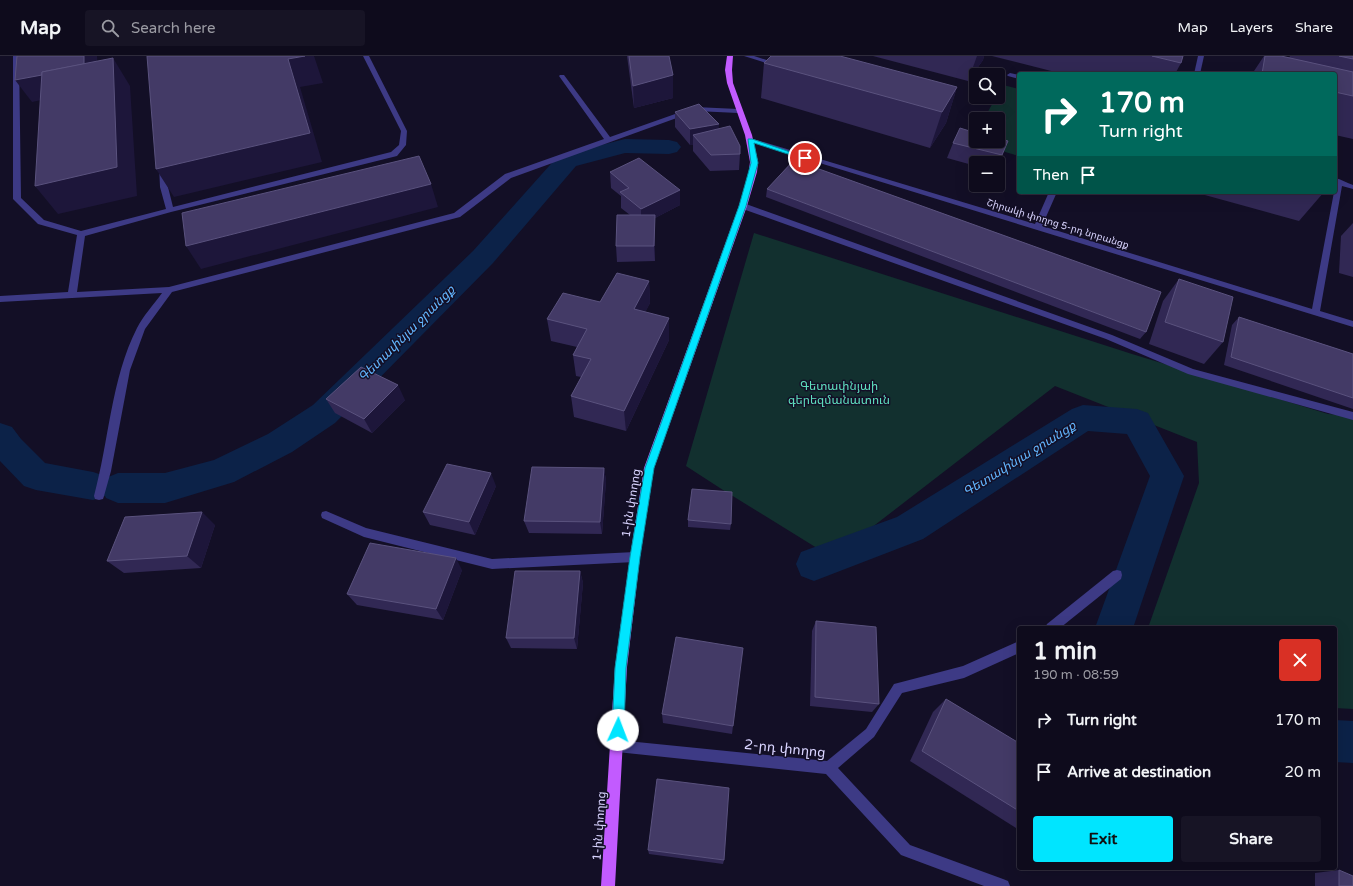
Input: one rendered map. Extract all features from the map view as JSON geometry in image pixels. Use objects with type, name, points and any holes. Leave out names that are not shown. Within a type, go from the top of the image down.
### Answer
[{"type":"main road","points":[[730,56],[728,68],[738,111],[750,140]]},
{"type":"main road","name":"1-ին փողոց","points":[[608,886],[621,668],[635,557],[649,468],[743,206],[754,163],[750,140]]},
{"type":"street","points":[[16,56],[17,199],[41,222],[81,234],[170,210],[394,154],[402,145],[404,131],[366,56]]},
{"type":"street","points":[[747,56],[784,66]]},
{"type":"street","points":[[1197,72],[1201,56]]},
{"type":"street","points":[[1010,75],[1017,77]]},
{"type":"street","points":[[562,76],[608,140]]},
{"type":"street","points":[[0,299],[168,290],[457,216],[508,176],[694,109],[738,111]]},
{"type":"street","name":"Շիրակի փողոց 5-րդ նրբանցք","points":[[750,140],[1353,324]]},
{"type":"street","points":[[161,156],[164,187],[170,210]]},
{"type":"street","points":[[1337,181],[1353,187]]},
{"type":"street","points":[[1038,227],[1053,194]]},
{"type":"street","points":[[1316,312],[1335,194]]},
{"type":"street","points":[[743,206],[1110,337],[1191,372],[1353,416]]},
{"type":"street","points":[[72,296],[81,234]]},
{"type":"street","points":[[99,496],[106,471],[125,370],[141,328],[168,290]]},
{"type":"street","points":[[326,515],[364,532],[492,564],[635,557]]},
{"type":"street","points":[[1053,626],[1117,575]]},
{"type":"street","points":[[829,768],[870,733],[898,688],[964,672],[1017,648]]},
{"type":"street","name":"2-րդ փողոց","points":[[617,746],[829,768],[906,850],[1003,886]]},
{"type":"green space","points":[[1005,86],[1017,88],[1017,155],[992,148],[1005,148],[1005,112],[988,112],[992,104],[1005,104]]},
{"type":"green space","name":"Գետափնյաի գերեզմանատուն","points":[[754,233],[1132,354],[1328,414],[1353,416],[1353,709],[1337,708],[1337,626],[1149,626],[1199,483],[1197,442],[1055,386],[849,545],[825,553],[686,466]]},
{"type":"building","points":[[17,56],[84,56],[84,64],[42,72],[42,75],[15,80]]},
{"type":"building","points":[[147,56],[305,56],[288,59],[310,133],[156,169]]},
{"type":"building","points":[[629,56],[669,56],[673,75],[633,86]]},
{"type":"building","points":[[771,56],[840,56],[957,87],[942,112],[764,63]]},
{"type":"building","points":[[1152,56],[1183,56],[1181,63]]},
{"type":"building","points":[[1265,56],[1281,56],[1353,72],[1353,96],[1337,92],[1337,72],[1262,72]]},
{"type":"building","points":[[1339,56],[1353,56],[1353,59]]},
{"type":"building","points":[[113,58],[117,167],[35,186],[42,72]]},
{"type":"building","points":[[699,104],[719,124],[690,129],[675,112]]},
{"type":"building","points":[[730,126],[740,146],[740,154],[711,155],[693,135]]},
{"type":"building","points":[[960,128],[969,131],[969,147],[953,143]]},
{"type":"building","points":[[1005,140],[1008,141],[1005,148]]},
{"type":"building","points":[[973,148],[1005,148],[1002,155]]},
{"type":"building","points":[[419,156],[431,184],[186,246],[182,213]]},
{"type":"building","points":[[639,158],[680,190],[641,209],[620,192],[629,188],[610,172]]},
{"type":"building","points":[[794,160],[1161,292],[1146,332],[767,189]]},
{"type":"building","points":[[617,215],[655,215],[654,246],[616,246]]},
{"type":"building","points":[[617,273],[649,281],[634,309],[669,318],[624,411],[571,396],[591,359],[573,355],[587,329],[547,319],[563,293],[600,302]]},
{"type":"building","points":[[1179,279],[1233,297],[1223,342],[1165,322]]},
{"type":"building","points":[[1239,317],[1353,354],[1353,398],[1231,357]]},
{"type":"building","points":[[361,367],[398,385],[364,419],[326,399]]},
{"type":"building","points":[[447,464],[491,473],[469,522],[423,512]]},
{"type":"building","points":[[532,467],[604,468],[600,522],[524,521]]},
{"type":"building","points":[[692,489],[732,492],[731,524],[688,520]]},
{"type":"building","points":[[202,512],[187,556],[107,561],[125,517]]},
{"type":"building","points":[[370,543],[456,558],[436,609],[347,594]]},
{"type":"building","points":[[515,571],[580,571],[574,638],[506,638]]},
{"type":"building","points":[[816,621],[876,627],[879,704],[815,697]]},
{"type":"building","points":[[676,637],[743,648],[733,726],[662,714]]},
{"type":"building","points":[[946,699],[1017,742],[1017,810],[922,751]]},
{"type":"building","points":[[657,779],[729,788],[724,860],[648,850]]},
{"type":"building","points":[[1339,870],[1353,876],[1353,886],[1339,886]]},
{"type":"waterway","name":"Գետափնյա ջրանցք","points":[[118,488],[165,488],[222,472],[280,443],[324,414],[483,257],[567,161],[625,146],[669,147]]},
{"type":"waterway","name":"Գետափնյա ջրանցք","points":[[814,564],[910,528],[1083,418],[1137,422],[1167,476],[1115,626]]},
{"type":"waterway","name":"Գետափնյա ջրանցք","points":[[0,436],[9,449],[36,476],[93,486]]},
{"type":"waterway","name":"Գետափնյա ջրանցք","points":[[1337,741],[1353,742]]},
{"type":"route","points":[[618,730],[621,668],[635,557],[649,468],[743,206],[754,163],[750,140],[805,158]]}]
